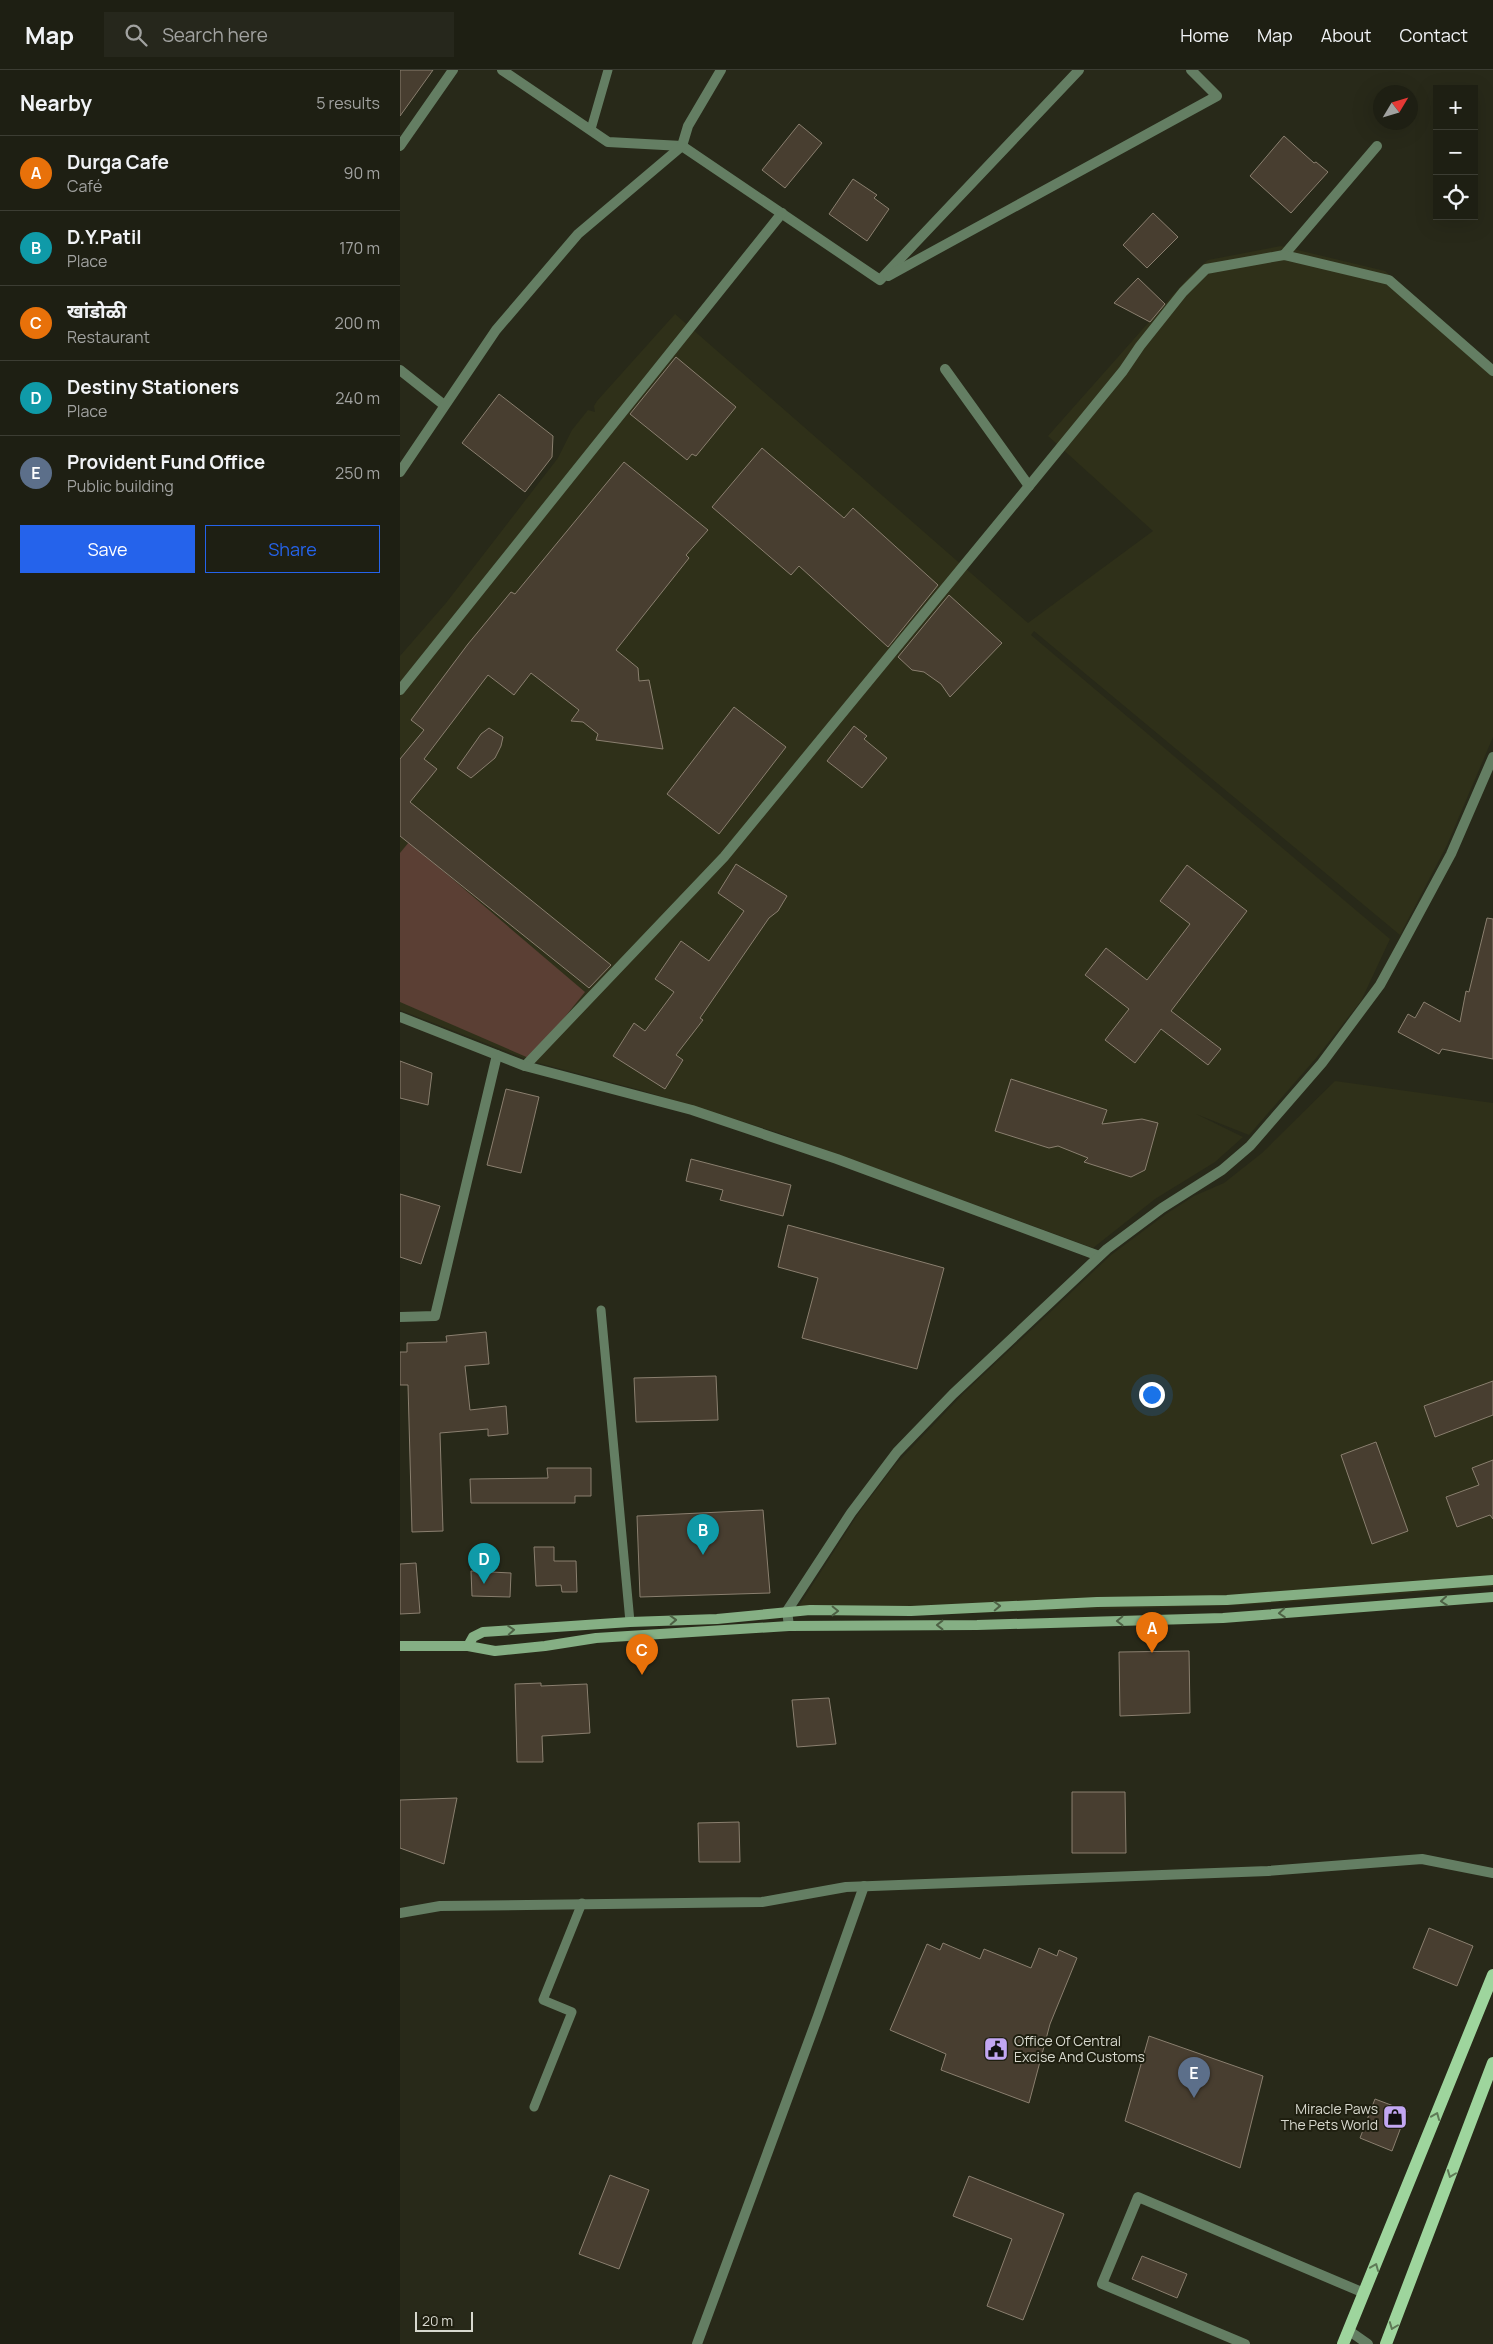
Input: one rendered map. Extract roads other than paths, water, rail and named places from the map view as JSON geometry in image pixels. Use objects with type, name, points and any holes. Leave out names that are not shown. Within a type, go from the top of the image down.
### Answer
[{"type":"main road","points":[[468,1646],[474,1637],[483,1632],[630,1622],[717,1619],[787,1611],[911,1611],[1088,1603],[1227,1600],[1493,1580]]},
{"type":"main road","points":[[400,1646],[468,1646],[495,1651],[596,1638],[788,1626],[1223,1618],[1493,1597]]},
{"type":"main road","points":[[1342,2344],[1493,1975]]},
{"type":"main road","points":[[1386,2344],[1493,2063]]},
{"type":"street","points":[[400,146],[453,70]]},
{"type":"street","points":[[502,70],[608,142],[682,146],[880,280]]},
{"type":"street","points":[[400,472],[444,404],[496,330],[578,234],[682,146],[688,126],[721,70]]},
{"type":"street","points":[[880,280],[1078,70]]},
{"type":"street","points":[[880,280],[1217,96],[1191,70]]},
{"type":"street","points":[[1284,255],[1377,146]]},
{"type":"street","points":[[400,690],[782,213]]},
{"type":"street","points":[[524,1066],[724,858],[1123,371],[1140,346],[1184,292],[1206,269],[1284,255],[1389,280],[1493,371]]},
{"type":"street","points":[[944,369],[1029,486]]},
{"type":"street","points":[[400,370],[444,404]]},
{"type":"street","points":[[788,1626],[787,1611],[851,1513],[897,1452],[957,1390],[1099,1256],[1162,1208],[1230,1164],[1268,1126],[1335,1046],[1380,985],[1403,943],[1451,854],[1493,757]]},
{"type":"street","points":[[400,1017],[524,1066],[692,1110],[837,1159],[1099,1256]]},
{"type":"street","points":[[400,1317],[435,1316],[497,1054]]},
{"type":"street","points":[[400,1913],[440,1906],[762,1902],[846,1887],[1268,1871],[1422,1859],[1493,1873]]},
{"type":"street","points":[[697,2344],[864,1886]]},
{"type":"street","points":[[1245,2344],[1102,2284],[1138,2197],[1364,2293]]},
{"type":"street","points":[[1348,2330],[1368,2344]]},
{"type":"lane","points":[[591,129],[608,70]]},
{"type":"lane","points":[[601,1310],[630,1622]]},
{"type":"lane","points":[[534,2107],[572,2012],[543,2000],[582,1903]]},
{"type":"place","name":"D.Y.Patil","points":[[703,1555]]},
{"type":"place","name":"Destiny Stationers","points":[[484,1584]]},
{"type":"place","name":"Durga Cafe","points":[[1152,1653]]},
{"type":"place","name":"खांडोळी","points":[[642,1675]]},
{"type":"place","name":"Office Of Central Excise And Customs","points":[[996,2049]]},
{"type":"place","name":"Provident Fund Office","points":[[1194,2098]]},
{"type":"place","name":"Miracle Paws The Pets World","points":[[1395,2117]]}]
